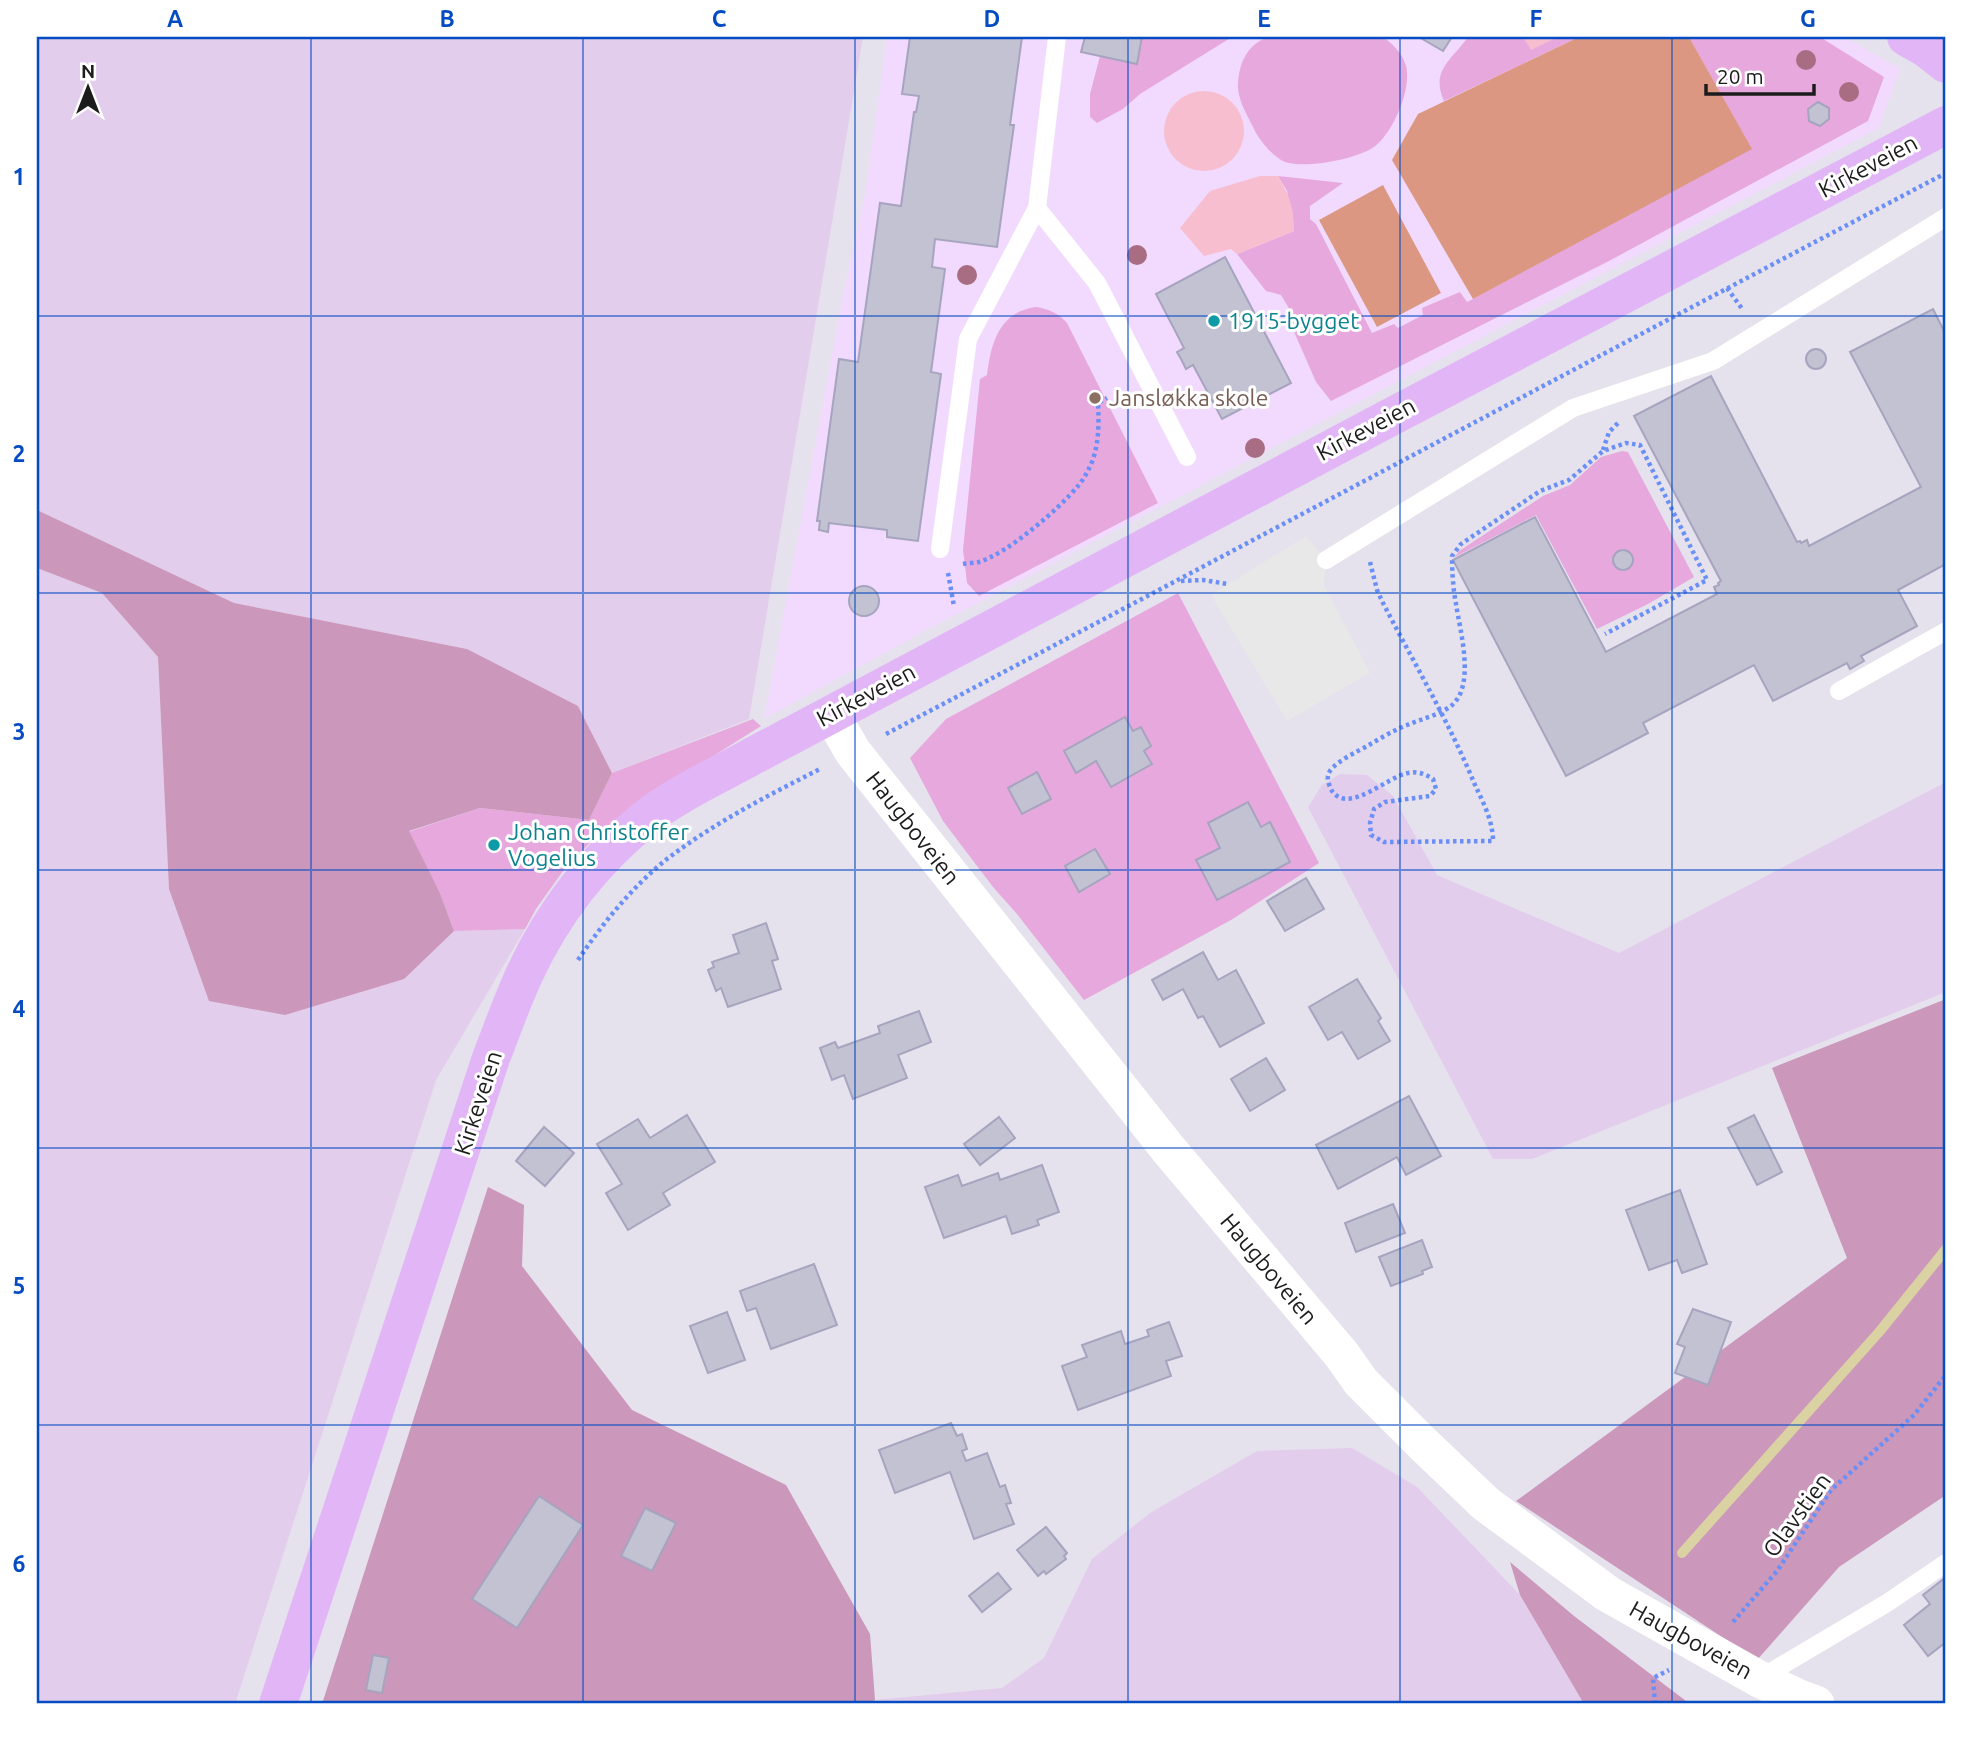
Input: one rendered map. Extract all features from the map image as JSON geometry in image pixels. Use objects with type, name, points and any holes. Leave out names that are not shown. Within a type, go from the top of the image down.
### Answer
[{"type":"main road","points":[[1906,37],[1946,64]]},
{"type":"main road","name":"Kirkeveien","points":[[278,1704],[491,1058],[524,975],[542,940],[565,903],[598,862],[644,820],[671,802],[831,714],[1946,125]]},
{"type":"street","name":"Haugboveien","points":[[831,714],[853,752],[1160,1140],[1342,1355],[1361,1382],[1486,1504],[1608,1594],[1759,1679],[1815,1704]]},
{"type":"lane","points":[[940,549],[968,339],[1037,208],[1057,37]]},
{"type":"lane","points":[[1037,208],[1097,283],[1187,457]]},
{"type":"lane","points":[[1326,560],[1573,408],[1713,361],[1946,217]]},
{"type":"lane","points":[[1839,691],[1946,631]]},
{"type":"lane","points":[[1759,1679],[1887,1603],[1946,1563]]},
{"type":"path","points":[[877,738],[1177,582],[1503,406],[1946,173]]},
{"type":"path","points":[[948,575],[961,564],[993,556],[1056,508],[1078,486],[1096,451],[1099,434],[1098,403],[1107,398]]},
{"type":"path","points":[[1358,540],[1370,559],[1382,603],[1439,711],[1460,750],[1486,811],[1493,841],[1384,842],[1371,835],[1370,823],[1374,809],[1385,802],[1430,796],[1436,789],[1433,779],[1424,773],[1409,772],[1359,797],[1345,800],[1330,788],[1327,778],[1330,769],[1350,755],[1403,726],[1439,711],[1449,708],[1460,696],[1464,677],[1464,651],[1455,601],[1452,556],[1461,544],[1540,491],[1569,480],[1603,451],[1626,443],[1640,445],[1707,580],[1605,634]]},
{"type":"path","points":[[940,549],[956,614]]},
{"type":"path","points":[[1177,582],[1203,580],[1228,584]]},
{"type":"path","points":[[573,965],[613,912],[665,861],[698,836],[755,802],[825,766]]},
{"type":"path","name":"Olavstien","points":[[1709,1650],[1777,1571],[1830,1490],[1914,1415],[1946,1375]]},
{"type":"shaded area","points":[[37,37],[863,37],[749,719],[612,773],[578,706],[467,649],[234,603],[37,510]]},
{"type":"shaded area","name":"Jansløkka skole","points":[[887,37],[1845,37],[1900,69],[1879,128],[921,633],[764,719],[844,290],[865,194]]},
{"type":"shaded area","points":[[1142,37],[1232,37],[1140,94],[1123,109],[1097,123],[1090,117],[1090,94],[1100,56],[1136,64]]},
{"type":"shaded area","points":[[1268,37],[1383,37],[1391,43],[1400,53],[1407,76],[1404,98],[1388,132],[1374,147],[1331,162],[1294,164],[1280,160],[1255,132],[1238,88],[1245,57],[1254,45]]},
{"type":"shaded area","points":[[1468,37],[1579,37],[1444,101],[1440,90],[1441,73]]},
{"type":"shaded area","points":[[1523,37],[1558,37],[1531,50]]},
{"type":"shaded area","points":[[1579,37],[1689,37],[1752,149],[1473,299],[1392,160],[1418,114]]},
{"type":"shaded area","points":[[1689,37],[1820,37],[1884,77],[1868,121],[1609,261],[1331,401],[1316,382],[1295,334],[1291,312],[1281,295],[1266,291],[1237,254],[1294,231],[1287,191],[1278,176],[1343,183],[1310,206],[1310,219],[1316,224],[1372,333],[1394,324],[1398,328],[1423,315],[1422,308],[1460,292],[1467,302],[1473,299],[1751,148]]},
{"type":"shaded area","points":[[1204,91],[1219,94],[1232,103],[1241,116],[1244,131],[1241,146],[1232,159],[1219,168],[1204,171],[1189,168],[1176,159],[1167,146],[1164,131],[1167,116],[1176,103],[1189,94]]},
{"type":"shaded area","points":[[1260,176],[1278,176],[1290,203],[1294,231],[1237,254],[1231,249],[1204,256],[1180,228],[1210,191]]},
{"type":"shaded area","points":[[1383,185],[1441,293],[1377,327],[1319,220]]},
{"type":"shaded area","points":[[1036,307],[1053,312],[1067,323],[1158,503],[979,596],[967,583],[963,550],[980,379],[987,375],[991,352],[1005,322],[1023,310]]},
{"type":"shaded area","points":[[1628,452],[1694,577],[1597,629],[1536,515],[1455,557],[1459,551],[1543,496],[1570,485],[1601,457]]},
{"type":"shaded area","points":[[37,510],[234,603],[467,649],[578,706],[612,773],[589,820],[480,808],[409,831],[440,893],[454,931],[404,979],[285,1015],[209,1001],[169,889],[158,657],[102,593],[37,568]]},
{"type":"shaded area","points":[[1306,536],[1326,560],[1324,585],[1370,673],[1287,721],[1211,595]]},
{"type":"shaded area","points":[[37,568],[102,593],[158,657],[169,889],[452,931],[525,929],[436,1080],[235,1704],[37,1704]]},
{"type":"shaded area","points":[[1178,593],[1319,863],[1231,920],[1084,1000],[943,821],[910,758],[946,719]]},
{"type":"shaded area","points":[[753,719],[761,726],[634,806],[602,830],[563,871],[525,929],[454,931],[440,893],[408,832],[480,808],[589,820],[612,773]]},
{"type":"shaded area","points":[[1340,774],[1367,775],[1393,796],[1437,875],[1619,953],[1946,782],[1946,992],[1532,1159],[1493,1159],[1308,807],[1322,785]]},
{"type":"shaded area","points":[[1946,999],[1946,1495],[1839,1567],[1757,1660],[1516,1501],[1847,1258],[1772,1068]]},
{"type":"shaded area","points":[[488,1187],[524,1205],[522,1266],[632,1410],[786,1485],[870,1634],[875,1700],[869,1704],[322,1704]]},
{"type":"shaded area","points":[[1352,1448],[1417,1487],[1520,1595],[1584,1704],[869,1704],[875,1700],[1002,1688],[1044,1658],[1092,1559],[1150,1513],[1257,1451]]},
{"type":"shaded area","points":[[1510,1562],[1574,1616],[1690,1704],[1584,1704],[1520,1595]]},
{"type":"building","points":[[910,37],[1022,37],[1010,125],[1014,125],[997,247],[935,239],[932,267],[945,269],[931,372],[941,374],[918,541],[887,537],[887,530],[829,523],[828,532],[819,530],[820,521],[817,521],[839,359],[858,362],[880,203],[901,206],[914,112],[919,96],[902,94]]},
{"type":"building","points":[[1085,37],[1142,37],[1137,64],[1081,52]]},
{"type":"building","points":[[1419,37],[1452,37],[1443,51]]},
{"type":"building","points":[[1818,102],[1829,108],[1829,119],[1820,126],[1809,121],[1808,109]]},
{"type":"building","name":"1915-bygget","points":[[1225,257],[1291,383],[1222,419],[1193,365],[1186,369],[1177,352],[1184,348],[1156,294]]},
{"type":"building","points":[[1933,309],[1946,335],[1946,564],[1898,590],[1917,626],[1861,656],[1864,661],[1850,669],[1847,663],[1773,701],[1754,665],[1643,723],[1648,733],[1566,776],[1453,560],[1535,517],[1606,652],[1717,594],[1714,587],[1721,581],[1634,416],[1711,376],[1797,542],[1807,540],[1809,546],[1921,487],[1850,352]]},
{"type":"building","points":[[1816,349],[1823,352],[1826,359],[1823,366],[1816,369],[1809,366],[1806,359],[1809,352]]},
{"type":"building","points":[[1623,550],[1630,553],[1633,560],[1630,567],[1623,570],[1616,567],[1613,560],[1616,553]]},
{"type":"building","points":[[864,586],[875,590],[879,601],[875,612],[864,616],[853,612],[849,601],[853,590]]},
{"type":"building","points":[[1125,717],[1133,731],[1141,727],[1151,746],[1144,751],[1152,764],[1111,787],[1096,761],[1076,773],[1064,751]]},
{"type":"building","points":[[1037,772],[1051,799],[1022,814],[1008,788]]},
{"type":"building","points":[[1248,802],[1261,827],[1270,822],[1290,862],[1217,900],[1196,860],[1220,848],[1208,823]]},
{"type":"building","points":[[1095,849],[1110,874],[1079,892],[1065,866]]},
{"type":"building","points":[[1306,878],[1324,909],[1285,931],[1267,901]]},
{"type":"building","points":[[766,923],[778,959],[772,961],[781,989],[728,1007],[721,988],[716,991],[708,970],[714,967],[712,962],[739,953],[733,935]]},
{"type":"building","points":[[1203,952],[1218,980],[1236,970],[1264,1023],[1220,1047],[1203,1016],[1198,1018],[1183,989],[1163,1000],[1152,980]]},
{"type":"building","points":[[1357,979],[1381,1018],[1378,1021],[1390,1041],[1358,1059],[1342,1032],[1328,1040],[1309,1007]]},
{"type":"building","points":[[919,1011],[931,1042],[898,1055],[907,1078],[853,1099],[844,1075],[832,1080],[820,1048],[835,1042],[838,1048],[880,1033],[878,1026]]},
{"type":"building","points":[[1266,1058],[1285,1090],[1250,1111],[1231,1079]]},
{"type":"building","points":[[1409,1096],[1441,1156],[1406,1175],[1397,1157],[1338,1189],[1316,1145]]},
{"type":"building","points":[[687,1115],[715,1162],[663,1193],[670,1205],[628,1230],[606,1193],[622,1184],[597,1144],[638,1119],[650,1138]]},
{"type":"building","points":[[1754,1115],[1782,1172],[1757,1185],[1728,1128]]},
{"type":"building","points":[[999,1117],[1015,1138],[980,1165],[964,1144]]},
{"type":"building","points":[[544,1127],[574,1153],[545,1186],[516,1161]]},
{"type":"building","points":[[1042,1165],[1059,1212],[1037,1220],[1039,1225],[1012,1234],[1006,1216],[944,1238],[925,1187],[958,1175],[962,1186],[998,1173],[1000,1180]]},
{"type":"building","points":[[1680,1190],[1707,1264],[1682,1273],[1677,1260],[1649,1270],[1626,1210]]},
{"type":"building","points":[[1393,1204],[1405,1233],[1356,1252],[1345,1223]]},
{"type":"building","points":[[1422,1240],[1432,1267],[1422,1271],[1423,1274],[1391,1286],[1379,1257]]},
{"type":"building","points":[[814,1264],[837,1325],[771,1349],[756,1308],[747,1311],[740,1291]]},
{"type":"building","points":[[1693,1309],[1731,1322],[1708,1385],[1675,1373],[1685,1347],[1677,1344]]},
{"type":"building","points":[[727,1312],[745,1360],[708,1373],[690,1326]]},
{"type":"building","points":[[1169,1322],[1182,1356],[1166,1361],[1171,1376],[1078,1410],[1062,1366],[1087,1357],[1082,1345],[1121,1331],[1125,1344],[1149,1336],[1147,1330]]},
{"type":"building","points":[[951,1423],[957,1436],[962,1434],[967,1449],[962,1451],[966,1461],[987,1453],[1000,1487],[1005,1485],[1011,1503],[1006,1504],[1014,1524],[974,1539],[950,1472],[895,1493],[879,1450]]},
{"type":"building","points":[[539,1496],[583,1525],[517,1628],[472,1599]]},
{"type":"building","points":[[645,1508],[676,1523],[652,1571],[621,1556]]},
{"type":"building","points":[[1046,1527],[1067,1553],[1064,1556],[1066,1559],[1046,1574],[1044,1571],[1038,1576],[1017,1550]]},
{"type":"building","points":[[998,1573],[1011,1589],[982,1612],[969,1596]]},
{"type":"building","points":[[1946,1577],[1946,1642],[1928,1656],[1904,1625],[1930,1604],[1923,1595]]},
{"type":"building","points":[[373,1655],[389,1658],[382,1693],[366,1690]]},
{"type":"waterway","points":[[1682,1553],[1880,1331],[1946,1249]]},
{"type":"place","name":"1915-bygget","points":[[1214,321]]},
{"type":"place","name":"Jansløkka skole","points":[[1095,398]]},
{"type":"place","name":"Johan Christoffer Vogelius","points":[[494,845]]}]
